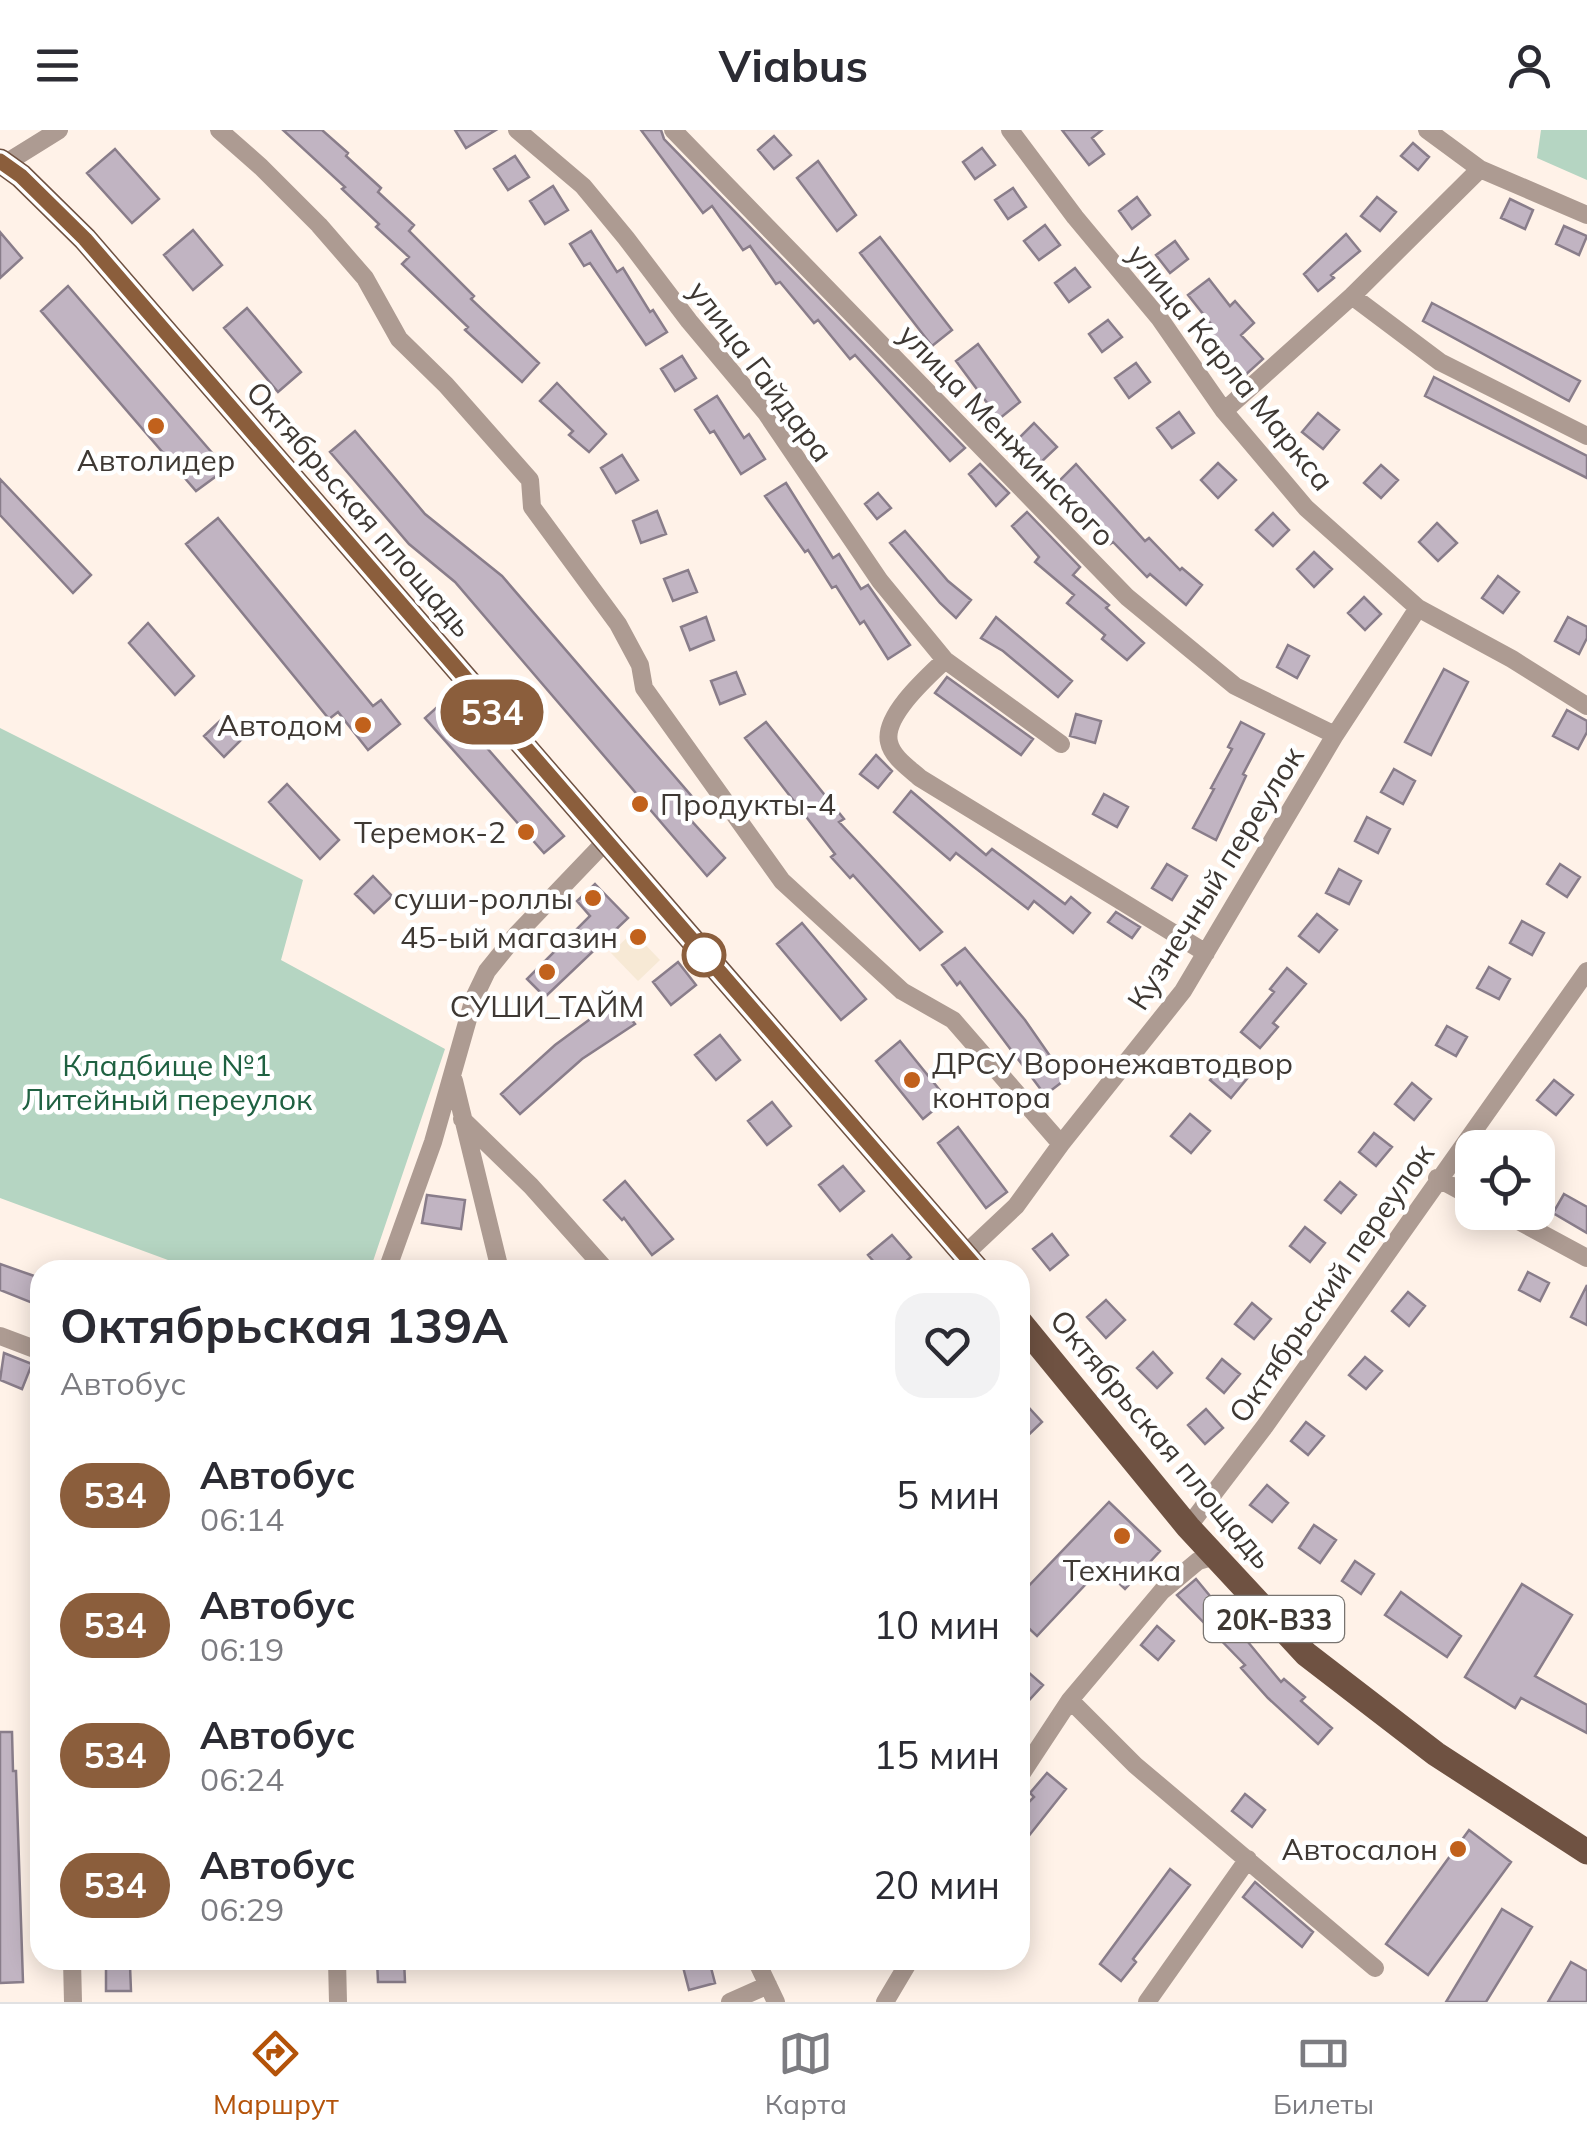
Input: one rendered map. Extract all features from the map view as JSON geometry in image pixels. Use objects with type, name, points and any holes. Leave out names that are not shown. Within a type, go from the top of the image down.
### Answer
[{"type":"main road","name":"Октябрьская площадь","points":[[3,162],[85,239],[969,1260]]},
{"type":"main road","name":"Октябрьская площадь","points":[[1030,1334],[1188,1527],[1306,1654],[1436,1754],[1587,1852]]},
{"type":"street","points":[[3,162],[60,130]]},
{"type":"street","points":[[218,130],[319,225],[365,278],[399,339],[446,384],[530,480],[532,507],[618,624],[640,665],[644,688],[782,881],[902,991],[953,1020],[1061,1144]]},
{"type":"street","name":"улица Гайдара","points":[[517,130],[584,186],[626,238],[766,413],[880,581],[945,660],[1061,744]]},
{"type":"street","name":"улица Менжинского","points":[[673,130],[1127,597],[1236,686],[1335,735]]},
{"type":"street","name":"улица Карла Маркса","points":[[1010,130],[1160,319],[1224,412],[1306,508],[1418,608],[1512,659],[1587,706]]},
{"type":"street","points":[[1427,130],[1480,169],[1587,215]]},
{"type":"street","points":[[1224,412],[1352,296],[1480,169]]},
{"type":"street","points":[[1352,296],[1440,362],[1587,436]]},
{"type":"street","name":"Кузнечный переулок","points":[[973,1260],[1156,1029],[1206,953],[1335,735],[1418,608]]},
{"type":"street","points":[[945,660],[913,692],[891,723],[888,740],[894,753],[920,778],[1206,953]]},
{"type":"street","points":[[391,1260],[453,1075],[474,998],[487,971],[606,842]]},
{"type":"street","name":"Октябрьский переулок","points":[[1188,1527],[1265,1426],[1587,971]]},
{"type":"street","points":[[453,1075],[497,1260]]},
{"type":"street","points":[[462,1119],[531,1186],[597,1260]]},
{"type":"street","points":[[1437,1178],[1455,1188]]},
{"type":"street","points":[[1535,1230],[1587,1258]]},
{"type":"street","points":[[0,1336],[30,1347]]},
{"type":"street","points":[[1030,1758],[1070,1700],[1162,1591],[1198,1561],[1214,1556]]},
{"type":"street","points":[[1070,1700],[1135,1765],[1375,1968]]},
{"type":"street","points":[[1148,2002],[1248,1859]]},
{"type":"street","points":[[72,1970],[73,2002]]},
{"type":"street","points":[[337,1970],[338,2002]]},
{"type":"street","points":[[730,2002],[772,1994],[761,1970]]},
{"type":"street","points":[[885,2002],[904,1970]]},
{"type":"shaded area","points":[[633,932],[660,960],[638,981],[611,953]]},
{"type":"green space","points":[[1541,130],[1587,130],[1587,180],[1537,158]]},
{"type":"green space","name":"Кладбище №1 Литейный переулок","points":[[0,728],[303,880],[281,960],[445,1049],[373,1260],[168,1260],[0,1198]]},
{"type":"building","points":[[283,130],[322,130],[348,153],[346,156],[381,188],[378,192],[414,225],[409,231],[474,296],[471,299],[539,363],[522,382],[402,264],[409,257],[376,227],[379,224],[342,189],[345,187]]},
{"type":"building","points":[[455,130],[496,130],[466,148]]},
{"type":"building","points":[[641,130],[661,130],[664,139],[965,448],[950,461],[855,355],[850,359],[818,320],[814,323],[780,282],[776,284],[750,246],[743,250],[712,206],[703,213]]},
{"type":"building","points":[[1062,130],[1102,130],[1092,138],[1104,154],[1089,165]]},
{"type":"building","points":[[774,136],[791,155],[774,169],[758,150]]},
{"type":"building","points":[[1413,143],[1429,157],[1418,170],[1401,156]]},
{"type":"building","points":[[982,148],[995,165],[975,179],[963,162]]},
{"type":"building","points":[[115,149],[159,199],[132,223],[87,173]]},
{"type":"building","points":[[515,156],[529,177],[508,190],[494,169]]},
{"type":"building","points":[[818,161],[856,215],[837,231],[797,178]]},
{"type":"building","points":[[553,186],[568,210],[545,224],[530,201]]},
{"type":"building","points":[[1013,188],[1026,207],[1008,219],[995,200]]},
{"type":"building","points":[[1137,197],[1150,215],[1132,229],[1119,211]]},
{"type":"building","points":[[1377,197],[1396,212],[1380,231],[1361,216]]},
{"type":"building","points":[[1510,199],[1533,210],[1525,229],[1501,218]]},
{"type":"building","points":[[1045,225],[1060,245],[1039,260],[1024,241]]},
{"type":"building","points":[[1564,226],[1587,236],[1579,255],[1556,244]]},
{"type":"building","points":[[193,230],[222,265],[193,290],[164,255]]},
{"type":"building","points":[[591,231],[617,272],[623,268],[667,332],[646,345],[590,263],[584,266],[570,244]]},
{"type":"building","points":[[0,232],[22,258],[0,278]]},
{"type":"building","points":[[1346,234],[1360,251],[1318,291],[1304,274]]},
{"type":"building","points":[[880,237],[952,330],[932,346],[860,253]]},
{"type":"building","points":[[1175,241],[1188,259],[1170,273],[1156,255]]},
{"type":"building","points":[[1075,268],[1090,287],[1069,302],[1055,283]]},
{"type":"building","points":[[1209,279],[1230,306],[1235,301],[1254,323],[1241,335],[1263,359],[1242,378],[1204,332],[1211,324],[1188,295]]},
{"type":"building","points":[[68,286],[226,469],[196,491],[41,311]]},
{"type":"building","points":[[1432,303],[1580,381],[1569,401],[1423,321]]},
{"type":"building","points":[[247,308],[301,372],[278,392],[224,328]]},
{"type":"building","points":[[1108,320],[1122,337],[1102,352],[1089,334]]},
{"type":"building","points":[[978,344],[1020,402],[999,419],[956,361]]},
{"type":"building","points":[[682,356],[696,378],[675,391],[661,369]]},
{"type":"building","points":[[1136,363],[1150,382],[1129,398],[1115,378]]},
{"type":"building","points":[[1434,377],[1587,456],[1587,478],[1425,396]]},
{"type":"building","points":[[557,383],[606,434],[589,452],[569,435],[573,431],[540,401]]},
{"type":"building","points":[[717,396],[744,438],[749,434],[765,459],[741,474],[714,431],[710,433],[695,410]]},
{"type":"building","points":[[1179,412],[1194,433],[1172,448],[1157,428]]},
{"type":"building","points":[[1318,413],[1339,430],[1323,449],[1302,432]]},
{"type":"building","points":[[1034,423],[1057,447],[1039,464],[1016,441]]},
{"type":"building","points":[[355,431],[425,514],[502,576],[701,807],[689,818],[725,858],[707,876],[455,582],[409,544],[330,452]]},
{"type":"building","points":[[622,455],[638,480],[616,493],[601,468]]},
{"type":"building","points":[[1218,463],[1236,480],[1218,498],[1201,480]]},
{"type":"building","points":[[980,464],[1009,493],[996,506],[969,474]]},
{"type":"building","points":[[1076,464],[1145,541],[1149,538],[1180,570],[1202,585],[1186,605],[1150,574],[1147,577],[1113,542],[1110,544],[1057,483]]},
{"type":"building","points":[[1381,465],[1398,480],[1381,498],[1364,483]]},
{"type":"building","points":[[0,479],[91,575],[73,593],[0,515]]},
{"type":"building","points":[[786,483],[833,558],[839,554],[861,589],[868,585],[910,645],[888,659],[864,621],[860,624],[836,586],[832,588],[765,496]]},
{"type":"building","points":[[878,493],[891,508],[877,519],[865,504]]},
{"type":"building","points":[[657,511],[666,534],[641,543],[633,521]]},
{"type":"building","points":[[1027,512],[1080,567],[1073,575],[1109,605],[1106,608],[1144,643],[1127,660],[1067,603],[1074,595],[1035,562],[1039,557],[1012,526]]},
{"type":"building","points":[[1273,513],[1289,530],[1273,546],[1256,530]]},
{"type":"building","points":[[218,518],[373,706],[381,700],[400,724],[368,750],[338,712],[329,719],[186,544]]},
{"type":"building","points":[[1437,523],[1457,543],[1438,561],[1419,542]]},
{"type":"building","points":[[905,531],[948,581],[971,600],[956,618],[890,543]]},
{"type":"building","points":[[1314,552],[1332,569],[1314,587],[1297,569]]},
{"type":"building","points":[[688,570],[697,592],[673,601],[664,579]]},
{"type":"building","points":[[1498,576],[1519,592],[1503,613],[1482,598]]},
{"type":"building","points":[[1364,597],[1381,614],[1365,630],[1348,613]]},
{"type":"building","points":[[706,617],[714,640],[690,650],[681,627]]},
{"type":"building","points":[[996,617],[1072,681],[1058,697],[1003,651],[981,638]]},
{"type":"building","points":[[1568,617],[1587,627],[1587,638],[1579,654],[1555,641]]},
{"type":"building","points":[[148,623],[194,676],[175,695],[129,643]]},
{"type":"building","points":[[1288,645],[1309,656],[1297,678],[1277,667]]},
{"type":"building","points":[[1444,669],[1468,682],[1431,755],[1405,742]]},
{"type":"building","points":[[736,672],[745,694],[720,704],[711,681]]},
{"type":"building","points":[[947,677],[1033,739],[1021,755],[935,693]]},
{"type":"building","points":[[445,700],[564,836],[544,853],[425,718]]},
{"type":"building","points":[[1567,710],[1587,721],[1587,732],[1578,749],[1553,736]]},
{"type":"building","points":[[1076,714],[1101,721],[1095,743],[1070,736]]},
{"type":"building","points":[[223,718],[243,738],[224,757],[204,736]]},
{"type":"building","points":[[766,722],[844,819],[839,822],[942,932],[920,950],[853,875],[850,878],[831,857],[835,854],[745,738]]},
{"type":"building","points":[[1241,722],[1264,734],[1216,840],[1193,828],[1214,789],[1211,788]]},
{"type":"building","points":[[876,755],[892,771],[878,788],[860,774]]},
{"type":"building","points":[[1394,769],[1415,781],[1403,804],[1381,792]]},
{"type":"building","points":[[287,784],[339,840],[320,859],[269,802]]},
{"type":"building","points":[[911,791],[986,855],[992,849],[1065,904],[1071,897],[1090,913],[1073,933],[1034,901],[1028,909],[956,853],[950,860],[894,812]]},
{"type":"building","points":[[1104,794],[1128,807],[1117,827],[1093,814]]},
{"type":"building","points":[[1367,817],[1390,829],[1378,853],[1355,841]]},
{"type":"building","points":[[1167,864],[1187,876],[1172,900],[1152,888]]},
{"type":"building","points":[[1560,864],[1580,877],[1567,897],[1547,884]]},
{"type":"building","points":[[1339,869],[1361,881],[1349,904],[1326,893]]},
{"type":"building","points":[[373,876],[392,896],[374,913],[355,894]]},
{"type":"building","points":[[595,884],[628,918],[545,997],[527,979],[590,916],[577,901]]},
{"type":"building","points":[[1116,912],[1140,927],[1132,938],[1108,922]]},
{"type":"building","points":[[1317,914],[1337,930],[1319,952],[1299,936]]},
{"type":"building","points":[[1522,921],[1544,933],[1532,955],[1510,943]]},
{"type":"building","points":[[802,923],[866,999],[841,1020],[777,944]]},
{"type":"building","points":[[965,948],[1025,1020],[1066,1079],[1045,1095],[960,982],[957,985],[942,965]]},
{"type":"building","points":[[678,962],[696,985],[671,1005],[653,982]]},
{"type":"building","points":[[1489,967],[1510,979],[1499,999],[1477,988]]},
{"type":"building","points":[[1287,968],[1306,984],[1273,1023],[1278,1027],[1260,1048],[1241,1032],[1274,992],[1270,989]]},
{"type":"building","points":[[616,1000],[635,1024],[582,1059],[520,1114],[501,1094],[555,1045]]},
{"type":"building","points":[[1447,1026],[1467,1037],[1456,1056],[1436,1045]]},
{"type":"building","points":[[720,1035],[740,1060],[716,1080],[695,1055]]},
{"type":"building","name":"ДРСУ Воронежавтодвор контора","points":[[900,1041],[947,1099],[923,1119],[876,1061]]},
{"type":"building","points":[[1229,1056],[1251,1074],[1231,1098],[1210,1080]]},
{"type":"building","points":[[1554,1080],[1573,1095],[1556,1115],[1537,1100]]},
{"type":"building","points":[[1412,1083],[1431,1099],[1414,1120],[1395,1104]]},
{"type":"building","points":[[772,1102],[791,1126],[767,1145],[748,1121]]},
{"type":"building","points":[[1190,1114],[1210,1131],[1191,1153],[1171,1136]]},
{"type":"building","points":[[958,1127],[1007,1192],[986,1208],[938,1143]]},
{"type":"building","points":[[1374,1133],[1392,1147],[1376,1166],[1359,1152]]},
{"type":"building","points":[[843,1166],[864,1191],[840,1211],[819,1185]]},
{"type":"building","points":[[625,1181],[673,1239],[652,1255],[624,1218],[604,1200]]},
{"type":"building","points":[[1340,1182],[1356,1195],[1341,1213],[1325,1200]]},
{"type":"building","points":[[1564,1194],[1587,1207],[1587,1233],[1555,1214]]},
{"type":"building","points":[[427,1195],[465,1200],[461,1229],[422,1223]]},
{"type":"building","points":[[1305,1227],[1325,1243],[1310,1262],[1290,1246]]},
{"type":"building","points":[[1052,1234],[1068,1255],[1050,1270],[1033,1249]]},
{"type":"building","points":[[892,1235],[911,1257],[872,1260],[868,1255]]},
{"type":"building","points":[[0,1264],[30,1274],[30,1302],[0,1290]]},
{"type":"building","points":[[1528,1272],[1549,1283],[1540,1301],[1519,1290]]},
{"type":"building","points":[[1587,1285],[1587,1325],[1571,1317]]},
{"type":"building","points":[[1408,1292],[1425,1306],[1409,1326],[1392,1311]]},
{"type":"building","points":[[1106,1300],[1125,1320],[1106,1338],[1087,1317]]},
{"type":"building","points":[[1252,1303],[1271,1319],[1254,1339],[1235,1324]]},
{"type":"building","points":[[1153,1352],[1172,1373],[1157,1388],[1137,1368]]},
{"type":"building","points":[[4,1353],[30,1363],[22,1389],[0,1380]]},
{"type":"building","points":[[1365,1357],[1382,1371],[1366,1389],[1349,1375]]},
{"type":"building","points":[[1222,1359],[1240,1374],[1224,1393],[1207,1378]]},
{"type":"building","points":[[1030,1409],[1042,1422],[1030,1433]]},
{"type":"building","points":[[1206,1409],[1223,1428],[1205,1444],[1188,1425]]},
{"type":"building","points":[[1306,1422],[1324,1436],[1308,1455],[1291,1441]]},
{"type":"building","points":[[1267,1485],[1288,1503],[1272,1522],[1250,1505]]},
{"type":"building","points":[[1109,1502],[1160,1551],[1125,1589],[1102,1567],[1037,1636],[1030,1629],[1030,1585]]},
{"type":"building","points":[[1314,1525],[1336,1540],[1320,1563],[1299,1548]]},
{"type":"building","points":[[1355,1561],[1374,1574],[1361,1594],[1342,1581]]},
{"type":"building","points":[[1196,1579],[1281,1682],[1284,1679],[1305,1697],[1301,1701],[1332,1728],[1318,1744],[1268,1698],[1241,1668],[1245,1665],[1177,1595]]},
{"type":"building","points":[[1522,1584],[1572,1615],[1535,1676],[1587,1705],[1587,1733],[1521,1698],[1515,1708],[1465,1677]]},
{"type":"building","points":[[1401,1592],[1461,1636],[1447,1657],[1385,1615]]},
{"type":"building","points":[[1157,1626],[1174,1641],[1158,1660],[1141,1645]]},
{"type":"building","points":[[1030,1674],[1043,1685],[1030,1699]]},
{"type":"building","points":[[0,1732],[12,1732],[16,1771],[23,1982],[0,1983]]},
{"type":"building","points":[[1047,1773],[1066,1789],[1030,1834],[1030,1801],[1034,1797],[1030,1793]]},
{"type":"building","points":[[1245,1794],[1265,1810],[1252,1827],[1232,1811]]},
{"type":"building","points":[[1469,1830],[1511,1862],[1428,1975],[1386,1944]]},
{"type":"building","points":[[1170,1869],[1190,1885],[1133,1959],[1136,1962],[1121,1981],[1100,1964]]},
{"type":"building","points":[[1255,1882],[1313,1932],[1302,1947],[1243,1897]]},
{"type":"building","points":[[1502,1909],[1532,1927],[1486,2002],[1446,2002]]},
{"type":"building","points":[[1571,1962],[1587,1971],[1587,2002],[1548,2002]]},
{"type":"building","points":[[106,1970],[130,1970],[131,1991],[106,1991]]},
{"type":"building","points":[[377,1970],[404,1970],[405,1982],[378,1982]]},
{"type":"building","points":[[684,1970],[712,1970],[715,1983],[689,1990]]},
{"type":"bus line","name":"534","points":[[0,161],[21,176],[85,239],[969,1260]]},
{"type":"place","name":"Автолидер","points":[[156,426]]},
{"type":"place","name":"Автодом","points":[[363,725]]},
{"type":"place","name":"Продукты-4","points":[[640,804]]},
{"type":"place","name":"Теремок-2","points":[[526,832]]},
{"type":"place","name":"суши-роллы","points":[[593,898]]},
{"type":"place","name":"45-ый магазин","points":[[638,937]]},
{"type":"place","name":"СУШИ_ТАЙМ","points":[[547,972]]},
{"type":"place","name":"ДРСУ Воронежавтодвор контора","points":[[912,1080]]},
{"type":"place","name":"Техника","points":[[1122,1536]]},
{"type":"place","name":"Автосалон","points":[[1458,1849]]}]
